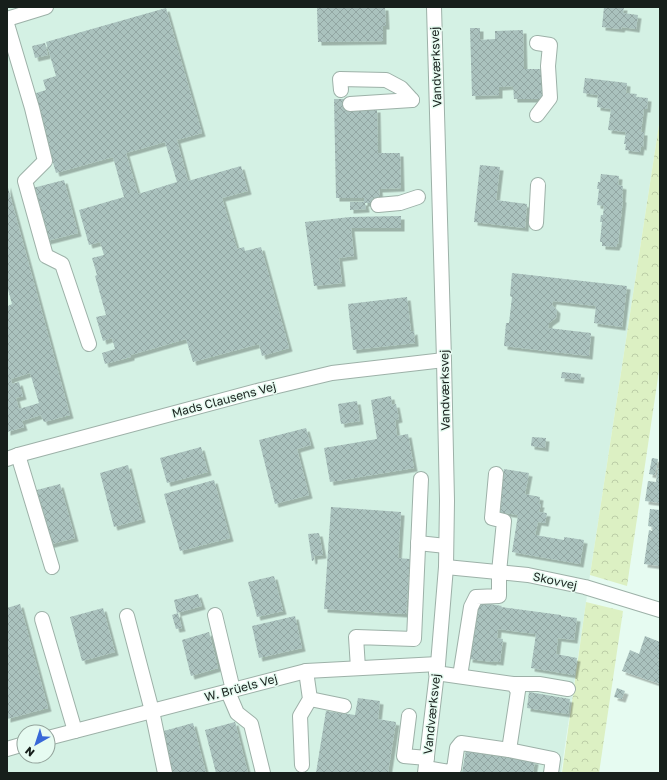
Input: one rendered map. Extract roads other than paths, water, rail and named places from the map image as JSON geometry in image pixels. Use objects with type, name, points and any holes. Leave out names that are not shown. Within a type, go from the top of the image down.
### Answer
[{"type":"street","points":[[7,19],[46,7]]},
{"type":"street","name":"Vandværksvej","points":[[426,766],[437,669],[446,567],[444,360],[434,7]]},
{"type":"street","points":[[7,24],[32,108],[45,161],[25,181],[46,256],[62,264],[89,344]]},
{"type":"street","points":[[537,43],[550,45],[548,66],[550,98],[537,115]]},
{"type":"street","points":[[341,90],[340,78],[386,80],[402,88],[412,100],[350,104]]},
{"type":"street","points":[[536,223],[538,185]]},
{"type":"street","points":[[378,205],[400,203],[418,197]]},
{"type":"street","name":"Mads Clausens Vej","points":[[13,457],[262,390],[332,373],[444,360]]},
{"type":"street","points":[[13,457],[52,567]]},
{"type":"street","points":[[460,676],[471,607],[476,597],[499,596],[499,572],[504,520],[492,518],[496,474]]},
{"type":"street","points":[[358,668],[356,637],[414,639],[421,479]]},
{"type":"street","points":[[418,543],[446,546]]},
{"type":"street","name":"Skovvej","points":[[446,567],[528,575],[586,587],[660,610]]},
{"type":"street","points":[[214,615],[236,713],[251,724],[263,773]]},
{"type":"street","points":[[127,616],[152,711],[165,773]]},
{"type":"street","points":[[42,620],[74,731]]},
{"type":"street","name":"W. Brüels Vej","points":[[56,736],[306,671],[358,668],[437,669],[460,676],[513,684],[539,684],[568,689]]},
{"type":"street","points":[[302,765],[300,716],[310,699],[306,671]]},
{"type":"street","points":[[509,750],[518,691],[513,684]]},
{"type":"street","points":[[310,699],[344,706]]},
{"type":"street","points":[[408,716],[404,756],[426,766],[449,772],[454,771],[456,748],[461,743],[509,750],[552,759],[551,773]]}]
